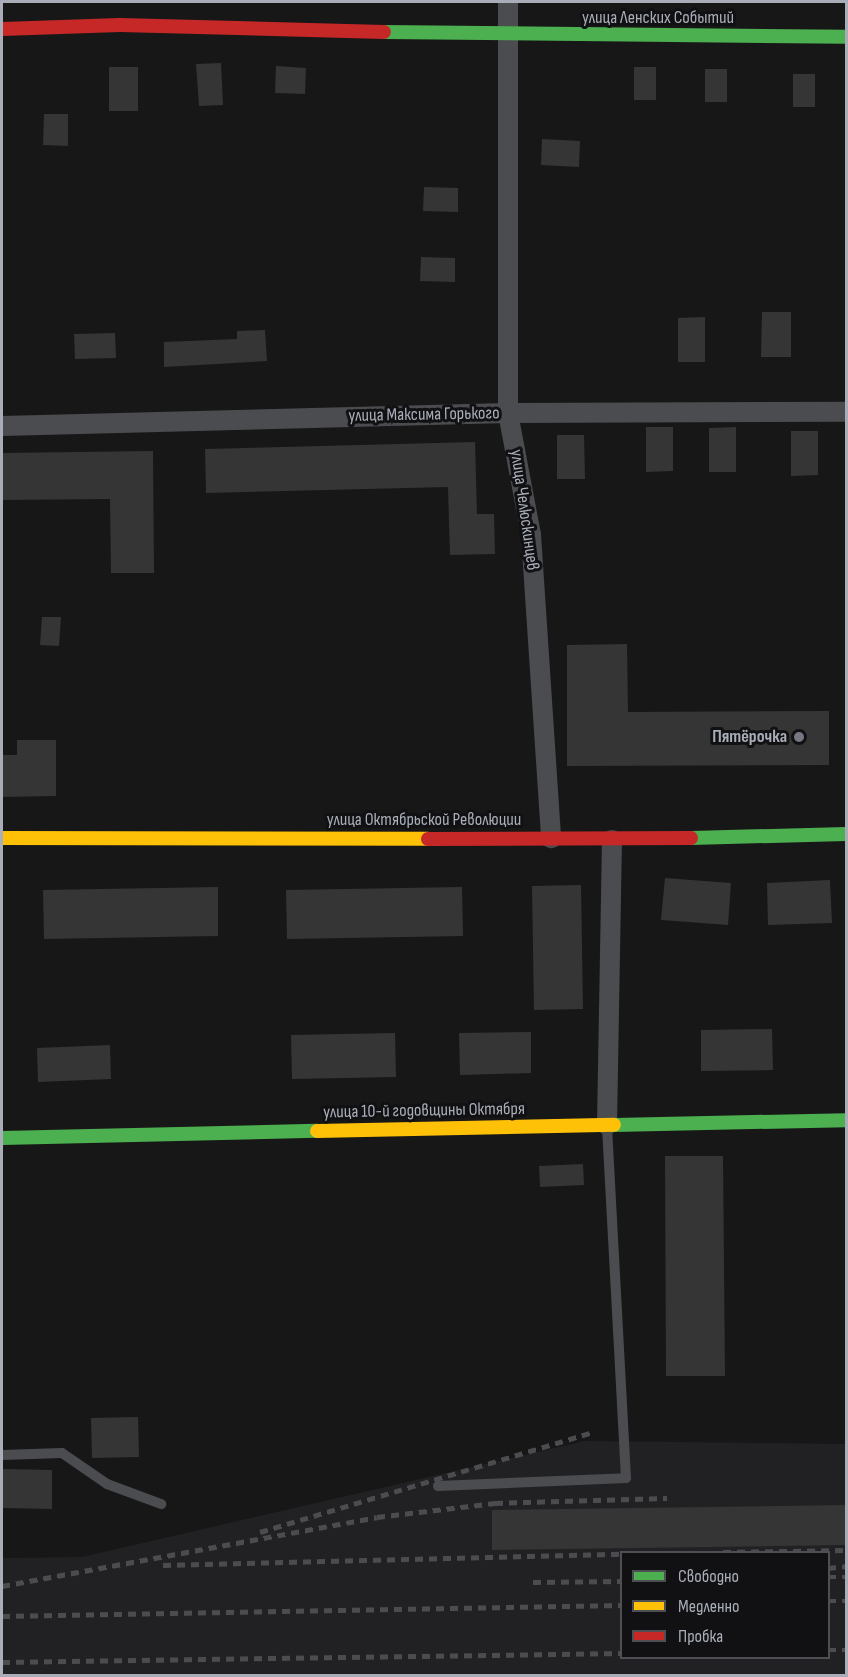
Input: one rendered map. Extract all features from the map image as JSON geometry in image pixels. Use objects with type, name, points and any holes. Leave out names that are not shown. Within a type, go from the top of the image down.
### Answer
[{"type":"street","name":"улица Челюскинцев","points":[[508,2],[508,412],[531,535],[551,838]]},
{"type":"street","name":"улица Ленских Событий","points":[[2,29],[120,25],[508,35],[846,37]]},
{"type":"street","name":"улица Максима Горького","points":[[2,426],[508,412],[846,412]]},
{"type":"street","name":"улица Октябрьской Революции","points":[[2,838],[612,840],[846,834]]},
{"type":"street","points":[[607,1125],[612,840]]},
{"type":"street","name":"улица 10-й годовщины Октября","points":[[2,1138],[846,1120]]},
{"type":"lane","points":[[438,1486],[626,1478],[607,1125]]},
{"type":"lane","points":[[2,1455],[62,1453],[107,1484],[161,1504]]},
{"type":"shaded area","points":[[585,1441],[846,1444],[846,1675],[2,1675],[2,1558],[82,1557]]},
{"type":"building","points":[[221,63],[223,105],[199,106],[196,64]]},
{"type":"building","points":[[276,66],[306,68],[305,94],[275,93]]},
{"type":"building","points":[[109,67],[138,67],[138,111],[109,111]]},
{"type":"building","points":[[634,67],[656,67],[656,100],[634,100]]},
{"type":"building","points":[[705,69],[727,69],[727,102],[705,102]]},
{"type":"building","points":[[793,74],[815,74],[815,107],[793,107]]},
{"type":"building","points":[[44,114],[68,114],[68,146],[43,145]]},
{"type":"building","points":[[542,139],[580,141],[579,167],[541,165]]},
{"type":"building","points":[[424,187],[458,188],[458,212],[423,211]]},
{"type":"building","points":[[421,257],[455,258],[455,282],[420,281]]},
{"type":"building","points":[[762,312],[791,312],[791,357],[761,357]]},
{"type":"building","points":[[705,317],[705,362],[678,362],[678,318]]},
{"type":"building","points":[[265,330],[267,361],[164,367],[164,342],[237,339],[237,331]]},
{"type":"building","points":[[115,333],[116,358],[75,359],[74,334]]},
{"type":"building","points":[[646,427],[673,427],[673,471],[646,472]]},
{"type":"building","points":[[736,427],[736,472],[709,472],[709,428]]},
{"type":"building","points":[[791,431],[818,431],[818,475],[791,476]]},
{"type":"building","points":[[557,435],[584,435],[585,479],[557,479]]},
{"type":"building","points":[[475,442],[477,514],[494,514],[495,554],[450,555],[448,487],[206,493],[205,449]]},
{"type":"building","points":[[153,451],[154,573],[111,573],[110,499],[2,500],[2,453]]},
{"type":"building","points":[[42,617],[61,617],[59,646],[40,645]]},
{"type":"building","points":[[627,644],[628,712],[829,711],[829,765],[567,766],[567,645]]},
{"type":"building","points":[[17,740],[56,740],[56,796],[2,797],[2,755],[17,755]]},
{"type":"building","points":[[665,878],[731,883],[728,925],[661,920]]},
{"type":"building","points":[[830,880],[832,923],[768,925],[767,883]]},
{"type":"building","points":[[581,885],[583,1009],[534,1010],[532,886]]},
{"type":"building","points":[[218,887],[218,936],[44,939],[43,890]]},
{"type":"building","points":[[462,887],[463,936],[287,939],[286,890]]},
{"type":"building","points":[[772,1029],[773,1070],[701,1071],[701,1030]]},
{"type":"building","points":[[531,1032],[531,1073],[460,1075],[459,1033]]},
{"type":"building","points":[[395,1033],[396,1077],[292,1079],[291,1035]]},
{"type":"building","points":[[110,1045],[111,1079],[38,1082],[37,1048]]},
{"type":"building","points":[[665,1156],[723,1156],[725,1376],[666,1376]]},
{"type":"building","points":[[583,1164],[584,1185],[540,1187],[539,1166]]},
{"type":"building","points":[[138,1417],[139,1457],[92,1458],[91,1418]]},
{"type":"building","points":[[2,1469],[52,1470],[52,1509],[2,1508]]},
{"type":"building","points":[[846,1505],[846,1545],[492,1550],[492,1510]]},
{"type":"railway","points":[[260,1532],[594,1432]]},
{"type":"railway","points":[[2,1586],[377,1517],[495,1503],[667,1498]]},
{"type":"railway","points":[[784,1551],[846,1550]]},
{"type":"railway","points":[[163,1565],[620,1554]]},
{"type":"railway","points":[[830,1568],[846,1566]]},
{"type":"railway","points":[[830,1577],[846,1577]]},
{"type":"railway","points":[[533,1582],[620,1581]]},
{"type":"railway","points":[[830,1601],[846,1601]]},
{"type":"railway","points":[[2,1616],[620,1605]]},
{"type":"railway","points":[[830,1650],[846,1650]]},
{"type":"railway","points":[[2,1662],[620,1653]]},
{"type":"traffic: fast","points":[[384,32],[846,37]]},
{"type":"traffic: fast","points":[[691,838],[846,834]]},
{"type":"traffic: fast","points":[[614,1125],[846,1120]]},
{"type":"traffic: fast","points":[[2,1138],[317,1131]]},
{"type":"traffic: slow","points":[[2,838],[428,839]]},
{"type":"traffic: slow","points":[[317,1131],[614,1125]]},
{"type":"traffic: jam","points":[[2,29],[120,25],[384,32]]},
{"type":"traffic: jam","points":[[428,839],[691,838]]},
{"type":"place","name":"Пятёрочка","points":[[799,737]]}]
